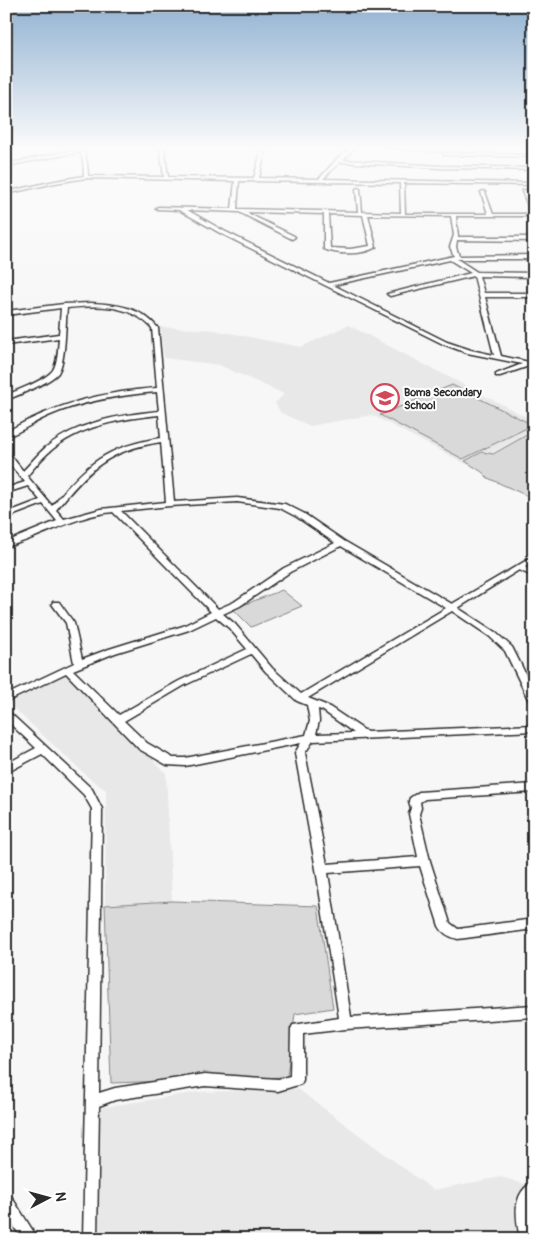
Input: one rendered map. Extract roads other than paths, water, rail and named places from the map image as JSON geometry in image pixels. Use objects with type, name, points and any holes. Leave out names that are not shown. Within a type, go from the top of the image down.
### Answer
[{"type":"street","points":[[236,206],[236,211]]},
{"type":"street","points":[[326,212],[327,249],[334,251],[367,250],[373,247],[362,206]]},
{"type":"street","points":[[403,206],[403,214]]},
{"type":"street","points":[[488,206],[491,215]]},
{"type":"street","points":[[158,208],[236,211],[534,215]]},
{"type":"street","points":[[181,209],[327,285],[445,343],[469,352],[531,364]]},
{"type":"street","points":[[236,211],[292,237]]},
{"type":"street","points":[[453,215],[454,258],[476,274],[498,358]]},
{"type":"street","points":[[455,238],[534,239]]},
{"type":"street","points":[[327,285],[454,258],[534,257]]},
{"type":"street","points":[[390,294],[476,274],[534,276]]},
{"type":"street","points":[[481,295],[534,296]]},
{"type":"street","points":[[6,313],[64,306],[105,306],[126,309],[144,317],[155,328],[161,390],[163,440],[170,504]]},
{"type":"street","points":[[6,398],[46,379],[54,373],[58,361],[64,306]]},
{"type":"street","points":[[6,343],[61,336]]},
{"type":"street","points":[[498,375],[531,364]]},
{"type":"street","points":[[6,435],[32,419],[86,399],[161,390]]},
{"type":"street","points":[[23,476],[46,451],[88,426],[136,415],[162,413]]},
{"type":"street","points":[[52,511],[85,472],[102,459],[121,448],[140,442],[163,440]]},
{"type":"street","points":[[6,455],[62,522]]},
{"type":"street","points":[[6,491],[29,483]]},
{"type":"street","points":[[6,545],[62,522],[90,514],[115,510],[237,500],[282,506],[300,515],[340,543],[492,634],[509,649],[534,701]]},
{"type":"street","points":[[6,516],[44,501]]},
{"type":"street","points":[[115,510],[232,626],[269,670],[300,699],[325,708],[366,736]]},
{"type":"street","points":[[6,699],[67,669],[112,651],[186,628],[237,604],[287,570],[340,543]]},
{"type":"street","points":[[300,699],[534,558]]},
{"type":"street","points":[[520,567],[534,575]]},
{"type":"street","points":[[56,604],[70,622],[78,665]]},
{"type":"street","points":[[118,720],[182,683],[253,650]]},
{"type":"street","points":[[67,669],[143,746],[171,762],[185,762],[310,738],[534,728]]},
{"type":"street","points":[[312,704],[316,719],[314,729],[300,753],[322,869],[346,1023]]},
{"type":"street","points":[[6,714],[88,792],[96,809],[90,1239]]},
{"type":"street","points":[[6,769],[42,749]]},
{"type":"street","points":[[534,788],[423,795],[414,801],[416,808],[414,814],[424,861],[445,926],[453,933],[458,934],[534,924]]},
{"type":"street","points":[[322,869],[424,861]]},
{"type":"street","points":[[92,1102],[115,1094],[204,1080],[278,1085],[296,1080],[297,1029],[346,1023],[534,1011]]},
{"type":"street","points":[[527,1239],[522,1208],[530,1192],[534,1189]]},
{"type":"street","points":[[6,1201],[31,1239]]},
{"type":"place","name":"Boma Secondary School","points":[[385,398]]}]
